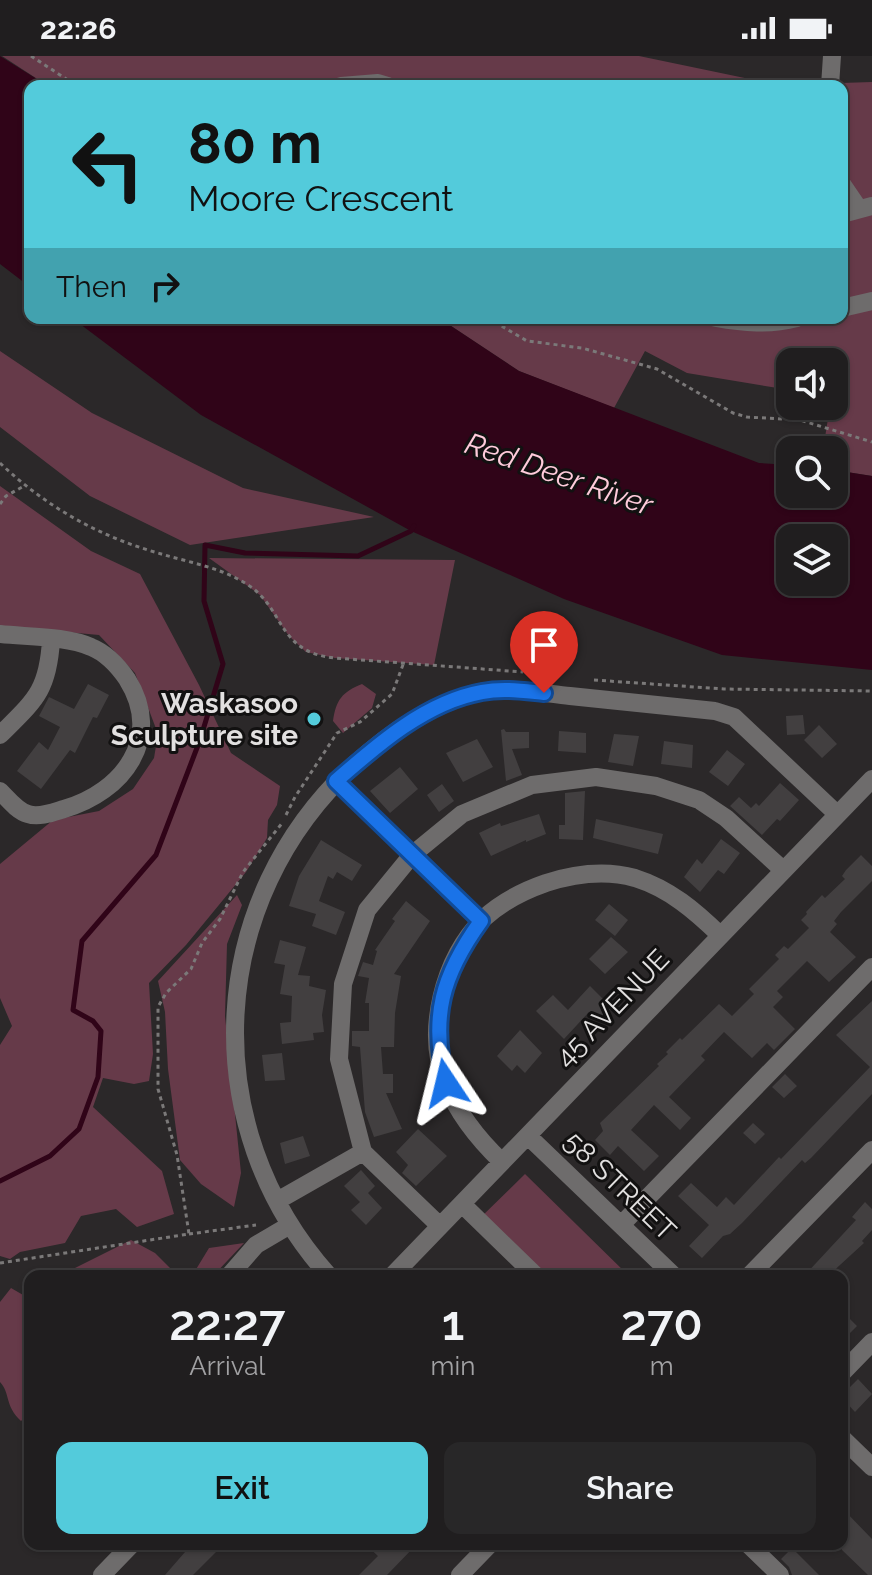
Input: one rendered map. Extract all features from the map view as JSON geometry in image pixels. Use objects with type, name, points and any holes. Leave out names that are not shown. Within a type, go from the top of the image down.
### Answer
[{"type":"street","points":[[830,80],[832,56]]},
{"type":"street","points":[[848,307],[872,301]]},
{"type":"street","points":[[0,634],[95,648],[124,675],[136,698],[141,732],[136,752],[126,769],[111,786],[91,799],[60,811],[30,815],[21,811],[0,791]]},
{"type":"street","points":[[0,735],[29,707],[44,685],[48,675],[51,640]]},
{"type":"street","points":[[324,1270],[289,1223],[255,1154],[240,1097],[233,1024],[238,985],[255,911],[276,864],[309,814],[336,781],[379,744],[425,715],[479,692],[515,690],[715,711],[734,717],[837,814]]},
{"type":"street","points":[[440,1226],[363,1152],[339,1059],[343,984],[367,910],[412,855],[462,814],[476,808],[532,785],[596,777],[656,786],[699,800],[726,818],[783,870]]},
{"type":"street","name":"45 AVENUE","points":[[398,1270],[872,779]]},
{"type":"street","points":[[336,781],[481,921]]},
{"type":"street","points":[[502,1162],[467,1123],[457,1105],[446,1083],[438,1040],[442,994],[450,969],[481,921],[517,895],[538,886],[562,878],[608,873],[638,879],[660,888],[689,906],[720,935]]},
{"type":"street","points":[[621,1225],[872,967]]},
{"type":"street","name":"58 STREET","points":[[528,1136],[668,1270]]},
{"type":"street","points":[[755,1270],[872,1150]]},
{"type":"street","points":[[277,1201],[363,1152]]},
{"type":"street","points":[[462,1204],[530,1270]]},
{"type":"street","points":[[234,1270],[256,1245],[289,1223]]},
{"type":"street","points":[[848,1367],[872,1342]]},
{"type":"street","points":[[848,1444],[872,1467]]},
{"type":"street","points":[[102,1575],[124,1550]]},
{"type":"street","points":[[460,1575],[484,1550]]},
{"type":"street","points":[[754,1550],[780,1575]]},
{"type":"path","points":[[31,56],[68,80]]},
{"type":"path","points":[[498,324],[527,341],[582,348],[657,369],[733,413],[747,417],[800,420],[872,442]]},
{"type":"path","points":[[0,463],[47,503],[90,527],[136,546],[244,582],[260,595],[289,636],[306,652],[335,658],[531,674]]},
{"type":"path","points":[[0,504],[6,496],[24,486]]},
{"type":"path","points":[[189,1234],[177,1155],[158,1089],[158,1007],[166,993],[191,969],[202,943],[220,919],[243,872],[284,821],[295,797],[334,737],[342,728],[360,722],[387,701],[396,689],[404,662]]},
{"type":"path","points":[[590,680],[724,689],[872,691]]},
{"type":"path","points":[[0,1263],[189,1234],[289,1223]]},
{"type":"shaded area","points":[[2,56],[639,56],[754,80],[39,80]]},
{"type":"shaded area","points":[[872,82],[872,476],[848,472],[848,436],[825,436],[828,420],[848,420],[848,348],[776,348],[776,388],[687,373],[645,351],[614,408],[519,371],[448,324],[848,324],[848,83]]},
{"type":"shaded area","points":[[0,351],[92,413],[243,488],[374,517],[190,545],[90,496],[0,427]]},
{"type":"shaded area","points":[[0,486],[91,551],[140,574],[231,753],[280,786],[277,805],[268,820],[267,838],[246,872],[186,945],[149,983],[153,1054],[149,1081],[134,1084],[103,1078],[93,1107],[162,1171],[174,1214],[137,1227],[116,1209],[81,1216],[65,1243],[20,1252],[10,1259],[0,1256],[0,1045],[12,1026],[0,998],[0,864],[53,820],[99,811],[133,789],[154,758],[158,734],[135,673],[99,635],[0,626]]},
{"type":"shaded area","points":[[209,558],[455,560],[434,665],[335,658],[306,652],[289,636],[260,595]]},
{"type":"shaded area","points":[[362,684],[376,694],[372,708],[343,733],[333,721],[336,707],[349,690]]},
{"type":"shaded area","points":[[237,895],[242,905],[227,944],[225,1016],[241,1173],[234,1207],[201,1184],[180,1160],[168,1069],[165,1012],[158,981]]},
{"type":"shaded area","points":[[525,1174],[623,1270],[528,1270],[477,1221]]},
{"type":"shaded area","points":[[131,1240],[155,1253],[172,1270],[71,1270]]},
{"type":"shaded area","points":[[244,1243],[219,1270],[196,1270],[209,1248]]},
{"type":"shaded area","points":[[11,1288],[24,1296],[24,1418],[21,1421],[12,1410],[0,1382],[0,1302]]},
{"type":"water","points":[[0,56],[38,80],[24,80],[24,282],[0,264]]},
{"type":"water","name":"Red Deer River","points":[[80,324],[448,324],[519,371],[759,463],[776,464],[776,508],[848,508],[848,472],[872,476],[872,670],[722,655],[564,599],[411,531],[201,415]]},
{"type":"building","points":[[88,684],[109,695],[97,718],[93,717],[75,753],[70,750],[41,789],[17,771],[39,742],[48,750],[60,727],[39,716],[49,697],[74,709]]},
{"type":"building","points":[[803,715],[805,734],[787,735],[786,716]]},
{"type":"building","points":[[819,725],[837,744],[822,758],[804,740]]},
{"type":"building","points":[[501,730],[506,732],[529,732],[529,748],[512,749],[522,775],[506,781]]},
{"type":"building","points":[[559,731],[586,733],[586,753],[558,751]]},
{"type":"building","points":[[614,734],[639,736],[633,766],[608,762]]},
{"type":"building","points":[[477,739],[493,767],[463,782],[446,753]]},
{"type":"building","points":[[664,741],[693,745],[692,768],[661,764]]},
{"type":"building","points":[[727,750],[745,764],[728,786],[709,772]]},
{"type":"building","points":[[400,767],[418,789],[390,813],[370,791]]},
{"type":"building","points":[[780,783],[799,800],[762,835],[730,806],[739,797],[751,808],[756,803],[759,806]]},
{"type":"building","points":[[442,784],[454,801],[439,812],[427,795]]},
{"type":"building","points":[[585,791],[583,840],[559,839],[559,825],[565,825],[565,793]]},
{"type":"building","points":[[539,814],[546,834],[491,856],[479,833],[500,823],[501,826]]},
{"type":"building","points":[[596,819],[663,834],[658,854],[593,838]]},
{"type":"building","points":[[721,839],[740,853],[724,874],[718,870],[700,892],[684,877],[697,859],[702,864]]},
{"type":"building","points":[[321,840],[362,865],[352,881],[337,872],[333,879],[328,876],[319,901],[345,912],[336,935],[312,926],[316,914],[289,906],[299,876]]},
{"type":"building","points":[[861,855],[872,866],[872,881],[841,912],[830,932],[856,957],[829,982],[807,961],[777,991],[783,997],[773,1007],[795,1029],[774,1050],[767,1043],[752,1058],[724,1032],[701,1056],[705,1060],[669,1097],[691,1118],[680,1130],[654,1105],[631,1130],[659,1156],[644,1171],[618,1146],[610,1155],[595,1140],[603,1131],[600,1123],[659,1066],[657,1064],[668,1054],[666,1052],[680,1038],[682,1040],[719,1004],[732,1016],[754,994],[749,989],[779,959],[775,955],[784,946],[788,949],[809,928],[801,920],[806,912],[822,895],[825,898],[845,879],[842,876],[846,870]]},
{"type":"building","points":[[406,901],[430,921],[394,974],[401,976],[394,1047],[381,1047],[383,1074],[393,1074],[393,1093],[386,1093],[402,1129],[374,1137],[365,1112],[360,1047],[352,1046],[352,1031],[369,1031],[369,1003],[365,1003],[369,978],[358,976],[363,962],[373,965],[375,950]]},
{"type":"building","points":[[609,904],[628,920],[615,936],[595,920]]},
{"type":"building","points":[[611,937],[628,952],[605,974],[589,959]]},
{"type":"building","points":[[280,940],[306,947],[298,975],[310,976],[309,986],[326,990],[322,1015],[324,1032],[313,1033],[314,1040],[282,1044],[280,1023],[291,1022],[292,996],[280,994],[285,965],[274,963]]},
{"type":"building","points":[[590,986],[612,1008],[599,1022],[589,1012],[564,1039],[536,1011],[553,995],[568,1010]]},
{"type":"building","points":[[872,1001],[872,1094],[811,1158],[805,1163],[802,1160],[742,1223],[723,1236],[702,1258],[689,1246],[709,1225],[678,1196],[691,1183],[717,1207],[726,1197],[734,1205],[779,1157],[781,1159],[870,1067],[836,1035]]},
{"type":"building","points":[[520,1030],[542,1053],[525,1073],[517,1065],[512,1071],[497,1056]]},
{"type":"building","points":[[282,1053],[285,1080],[265,1081],[262,1055]]},
{"type":"building","points":[[785,1074],[797,1086],[784,1098],[772,1087]]},
{"type":"building","points":[[753,1123],[765,1134],[755,1144],[743,1133]]},
{"type":"building","points":[[418,1129],[447,1156],[416,1186],[402,1173],[408,1165],[396,1152]]},
{"type":"building","points":[[303,1136],[310,1156],[285,1164],[280,1143]]},
{"type":"building","points":[[361,1170],[375,1186],[368,1193],[382,1208],[366,1225],[351,1210],[360,1202],[344,1186]]},
{"type":"building","points":[[865,1202],[872,1209],[872,1230],[862,1241],[864,1243],[835,1270],[810,1270],[856,1220],[852,1217]]},
{"type":"building","points":[[848,1317],[857,1326],[848,1335]]},
{"type":"building","points":[[858,1379],[872,1394],[855,1412],[848,1404],[848,1389]]},
{"type":"building","points":[[848,1514],[872,1539],[872,1575],[868,1575],[842,1550],[848,1550]]},
{"type":"building","points":[[187,1550],[218,1550],[193,1575],[165,1575]]},
{"type":"building","points":[[372,1550],[411,1550],[387,1575],[359,1575],[378,1556]]},
{"type":"building","points":[[794,1550],[819,1575],[792,1575],[781,1559]]},
{"type":"waterway","points":[[0,1181],[50,1156],[79,1129],[98,1077],[101,1031],[93,1021],[73,1010],[82,941],[156,855],[200,740],[223,664],[204,601],[205,545],[245,553],[358,556],[411,531],[414,526]]},
{"type":"place","name":"Waskasoo Sculpture site","points":[[314,719]]},
{"type":"route","points":[[446,1083],[438,1040],[442,994],[450,969],[481,921],[336,781],[397,731],[453,701],[479,692],[498,690],[544,693]]}]
